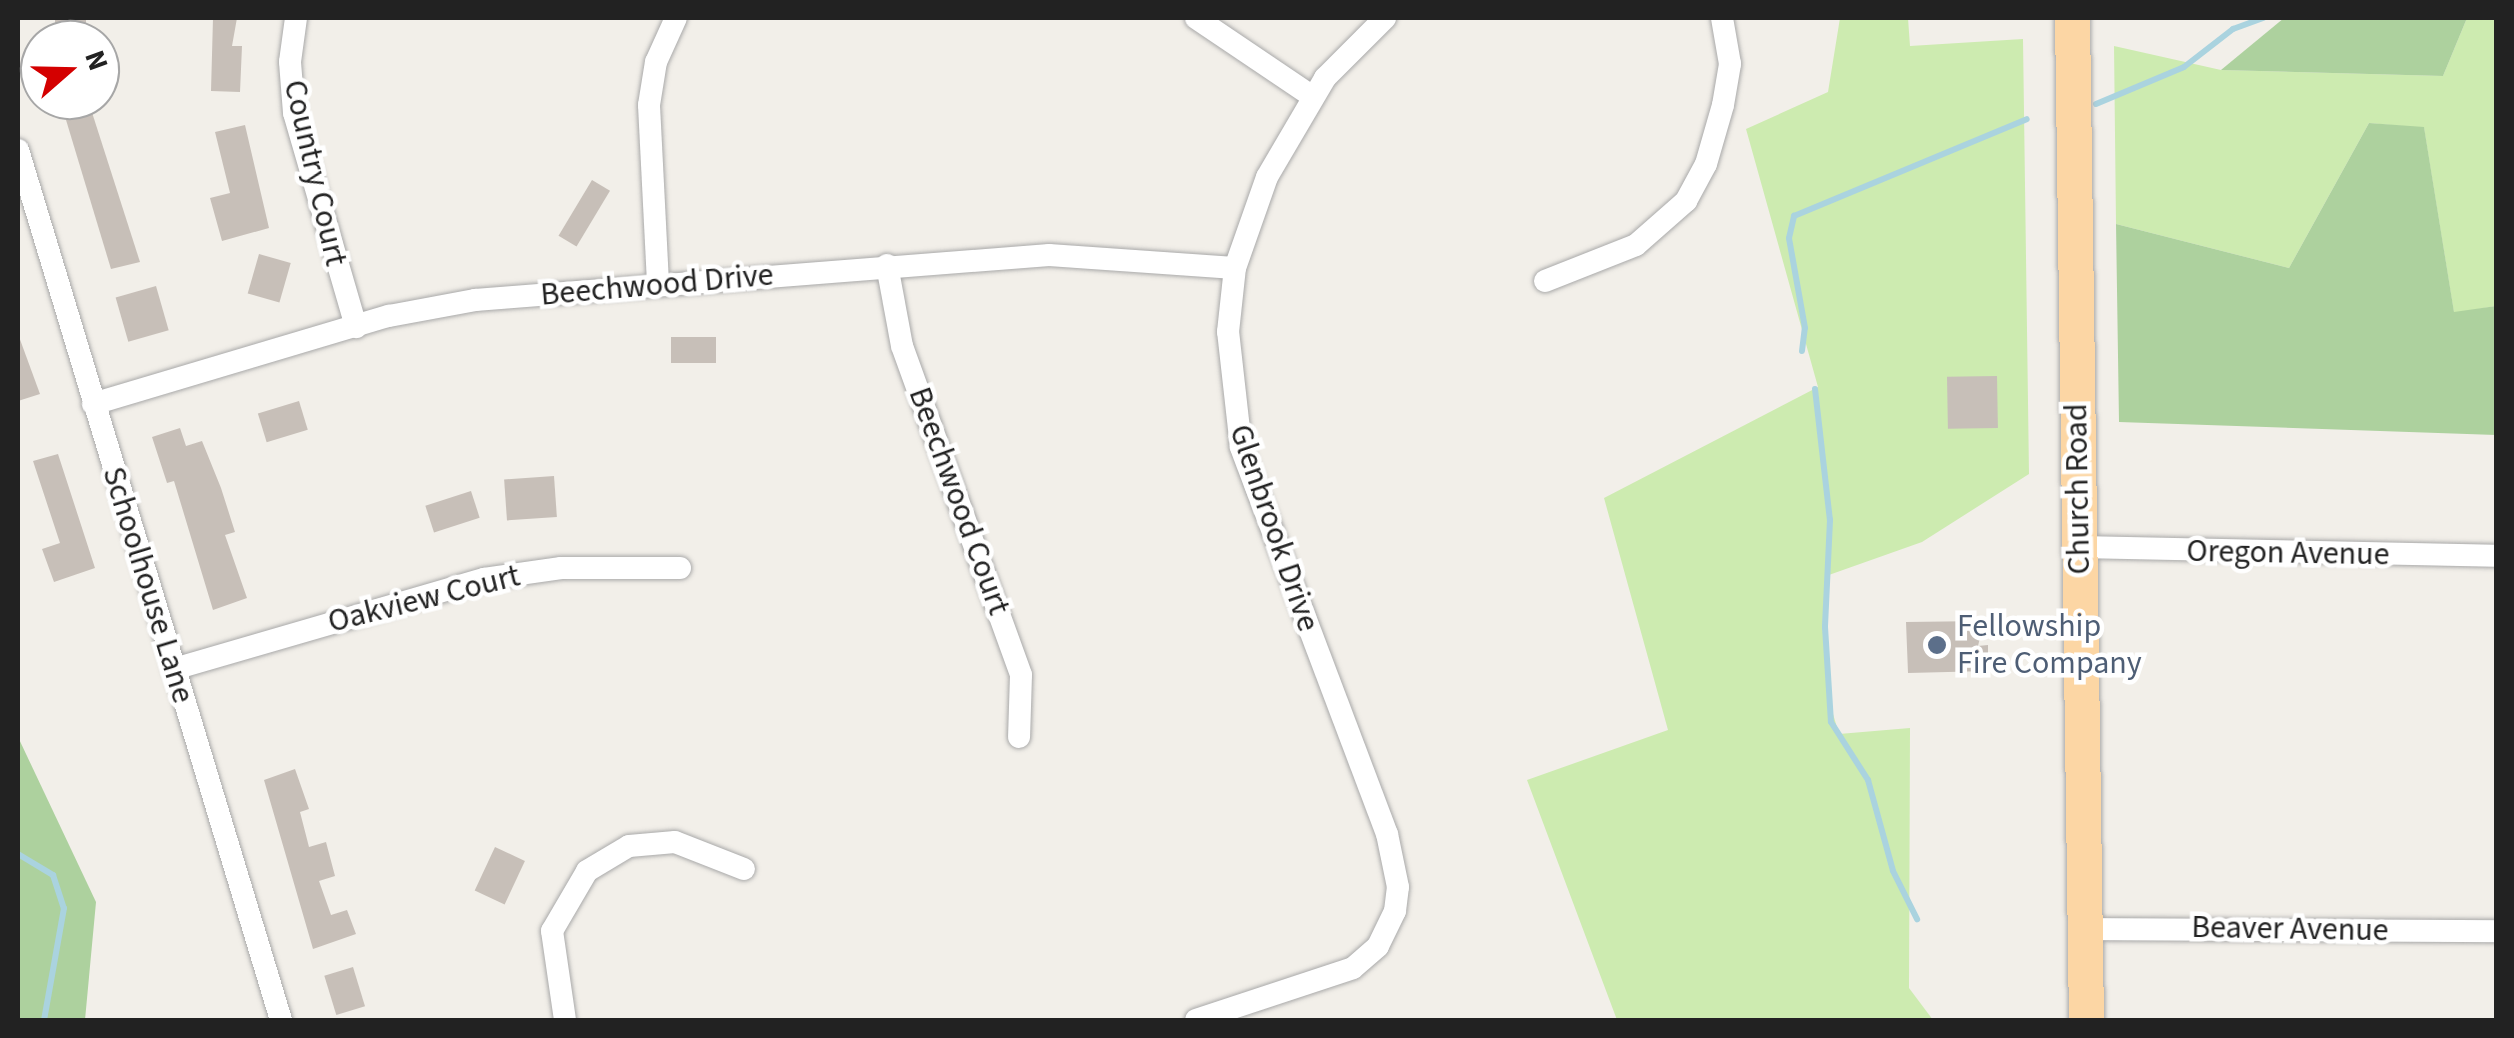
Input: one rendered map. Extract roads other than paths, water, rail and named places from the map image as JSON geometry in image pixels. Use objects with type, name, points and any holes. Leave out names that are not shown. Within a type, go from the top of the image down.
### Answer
[{"type":"main road","name":"Church Road","points":[[2072,18],[2086,1020]]},
{"type":"street","name":"Country Court","points":[[296,18],[290,62],[294,113],[356,326]]},
{"type":"street","points":[[658,283],[650,82],[676,18]]},
{"type":"street","points":[[1196,18],[1313,96]]},
{"type":"street","name":"Glenbrook Drive","points":[[1196,1020],[1337,976],[1378,946],[1396,911],[1395,862],[1241,448],[1228,346],[1235,268],[1267,178],[1313,96],[1385,18]]},
{"type":"street","points":[[1545,280],[1636,245],[1686,201],[1706,164],[1723,105],[1730,64],[1722,18]]},
{"type":"street","name":"Schoolhouse Lane","points":[[18,150],[281,1020]]},
{"type":"street","name":"Beechwood Drive","points":[[93,404],[356,326],[446,304],[887,264],[1049,255],[1235,268]]},
{"type":"street","name":"Beechwood Court","points":[[887,264],[902,346],[1020,675],[1019,738]]},
{"type":"street","name":"Oregon Avenue","points":[[2079,547],[2496,556]]},
{"type":"street","name":"Oakview Court","points":[[174,669],[484,578],[561,568],[680,568]]},
{"type":"street","points":[[565,1020],[552,931],[587,872],[630,846],[676,842],[744,868]]},
{"type":"street","name":"Beaver Avenue","points":[[2084,928],[2496,932]]},
{"type":"waterway","points":[[2096,104],[2184,67],[2233,29],[2263,18]]},
{"type":"waterway","points":[[1802,351],[1805,328],[1789,238],[1794,216],[2027,119]]},
{"type":"waterway","points":[[1815,389],[1830,520],[1825,627],[1831,722],[1868,780],[1893,871],[1917,919]]},
{"type":"waterway","points":[[18,854],[53,875],[64,908],[44,1020]]},
{"type":"place","name":"Fellowship Fire Company","points":[[1937,645]]}]
